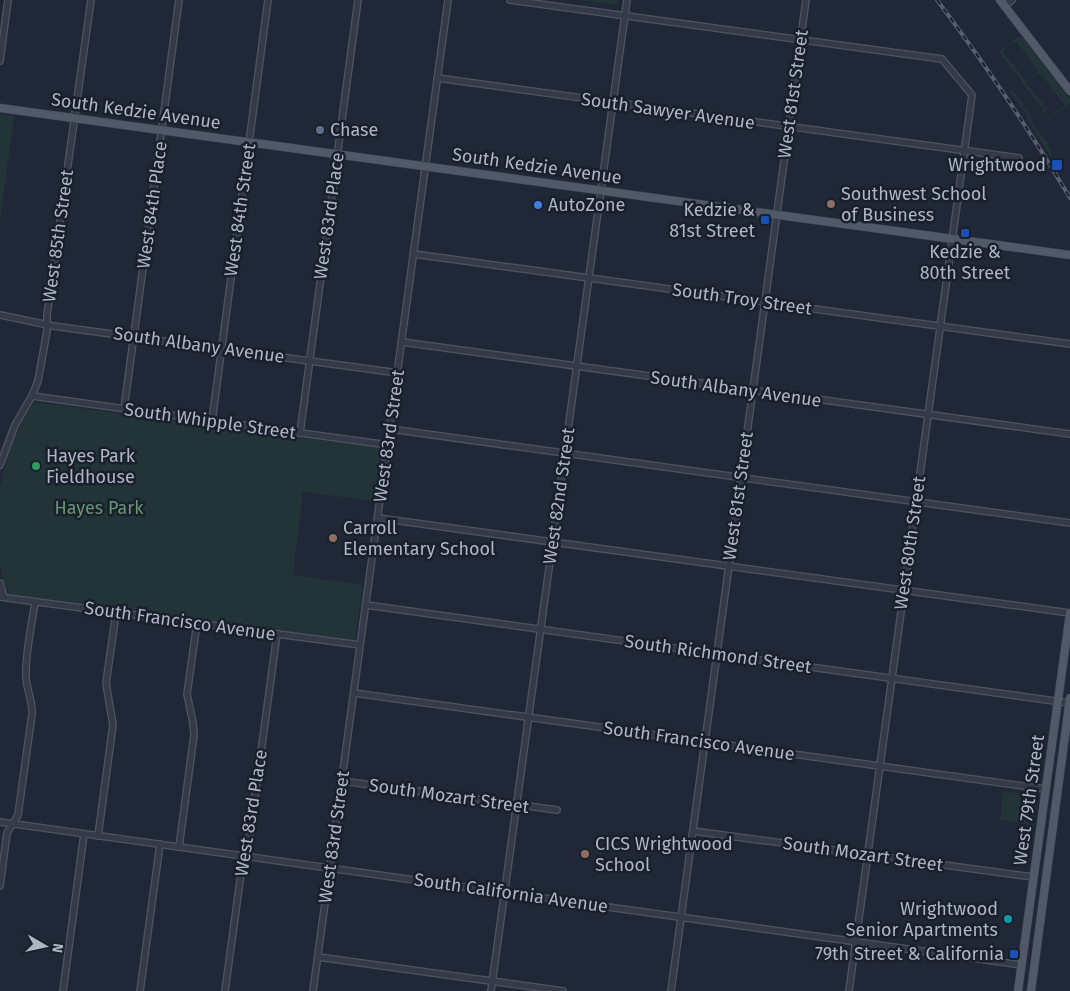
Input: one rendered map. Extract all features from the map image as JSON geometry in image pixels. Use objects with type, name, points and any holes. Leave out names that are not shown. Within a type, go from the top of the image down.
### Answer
[{"type":"main road","points":[[1002,3],[1070,91]]},
{"type":"main road","name":"South Kedzie Avenue","points":[[0,108],[1070,255]]},
{"type":"main road","name":"West 79th Street","points":[[1018,991],[1070,613]]},
{"type":"main road","name":"West 79th Street","points":[[1031,991],[1070,700]]},
{"type":"street","points":[[0,61],[3,10],[8,0]]},
{"type":"street","name":"West 85th Street","points":[[0,465],[15,425],[32,396],[42,368],[92,0]]},
{"type":"street","name":"West 84th Place","points":[[124,409],[179,0]]},
{"type":"street","name":"West 84th Street","points":[[212,421],[268,0]]},
{"type":"street","name":"West 83rd Place","points":[[300,433],[358,0]]},
{"type":"street","name":"West 83rd Street","points":[[313,991],[448,0]]},
{"type":"street","points":[[510,0],[800,39]]},
{"type":"street","name":"West 82nd Street","points":[[491,991],[627,0]]},
{"type":"street","name":"West 81st Street","points":[[670,991],[806,0]]},
{"type":"street","points":[[1002,3],[1012,0]]},
{"type":"street","name":"West 80th Street","points":[[800,39],[942,59],[972,95],[849,991]]},
{"type":"street","name":"South Sawyer Avenue","points":[[437,78],[1019,158]]},
{"type":"street","name":"South Troy Street","points":[[414,254],[1070,344]]},
{"type":"street","name":"South Albany Avenue","points":[[0,315],[134,337],[398,373]]},
{"type":"street","name":"South Albany Avenue","points":[[402,342],[1070,434]]},
{"type":"street","name":"South Whipple Street","points":[[32,396],[388,445]]},
{"type":"street","points":[[390,429],[1070,523]]},
{"type":"street","points":[[378,518],[1070,613]]},
{"type":"street","points":[[0,583],[2,597]]},
{"type":"street","name":"South Francisco Avenue","points":[[2,597],[360,645]]},
{"type":"street","points":[[0,886],[7,833],[18,815],[32,714],[26,683],[26,671],[35,602]]},
{"type":"street","name":"South Richmond Street","points":[[366,605],[1057,701],[1070,700]]},
{"type":"street","points":[[98,836],[113,725],[106,683],[116,613]]},
{"type":"street","points":[[179,847],[194,735],[187,694],[196,623]]},
{"type":"street","name":"West 83rd Place","points":[[225,991],[242,866],[248,848],[276,634]]},
{"type":"street","name":"South Francisco Avenue","points":[[354,693],[1045,789]]},
{"type":"street","name":"South Mozart Street","points":[[342,781],[557,810]]},
{"type":"street","name":"South California Avenue","points":[[0,822],[1022,965]]},
{"type":"street","name":"South Mozart Street","points":[[692,831],[1033,877]]},
{"type":"street","points":[[63,991],[84,834]]},
{"type":"street","points":[[140,991],[160,844]]},
{"type":"street","points":[[318,957],[563,991]]},
{"type":"green space","points":[[578,0],[619,0],[618,5]]},
{"type":"green space","points":[[1017,37],[1023,38],[1070,100],[1070,103],[1044,123],[1065,105],[1054,91],[1049,92],[1052,88],[1040,73],[1035,74],[1038,71],[1027,56],[1023,58],[1026,54],[1016,41],[1011,42]]},
{"type":"green space","points":[[1004,47],[1006,49],[1002,52],[1012,64],[1017,63],[1014,66],[1025,81],[1030,79],[1026,83],[1046,108],[1051,106],[1042,114],[1044,110],[1024,85],[1020,86],[1023,83],[1012,68],[1008,70],[1010,66],[1000,53],[996,55]]},
{"type":"green space","points":[[1012,90],[1024,105],[1022,107],[1026,108],[1030,113],[1027,115],[1009,91]]},
{"type":"green space","points":[[0,114],[14,116],[0,221]]},
{"type":"green space","points":[[1030,114],[1032,123],[1048,144],[1052,158],[1026,117]]},
{"type":"green space","name":"Hayes Park","points":[[35,402],[379,448],[381,453],[374,501],[303,492],[293,575],[363,585],[355,639],[351,640],[10,594],[3,580],[0,565],[0,486],[10,449],[25,415]]},
{"type":"green space","points":[[1003,791],[1037,796],[1033,825],[1000,820]]},
{"type":"railway","points":[[937,0],[1006,97],[1070,198]]},
{"type":"place","name":"Chase","points":[[320,130]]},
{"type":"place","name":"Wrightwood","points":[[1057,165]]},
{"type":"place","name":"Southwest School of Business","points":[[831,204]]},
{"type":"place","name":"AutoZone","points":[[538,205]]},
{"type":"place","name":"Kedzie & 81st Street","points":[[765,220]]},
{"type":"place","name":"Kedzie & 80th Street","points":[[965,233]]},
{"type":"place","name":"Hayes Park Fieldhouse","points":[[36,466]]},
{"type":"place","name":"Carroll Elementary School","points":[[333,538]]},
{"type":"place","name":"CICS Wrightwood School","points":[[585,854]]},
{"type":"place","name":"Wrightwood Senior Apartments","points":[[1008,919]]},
{"type":"place","name":"79th Street & California","points":[[1014,954]]}]
